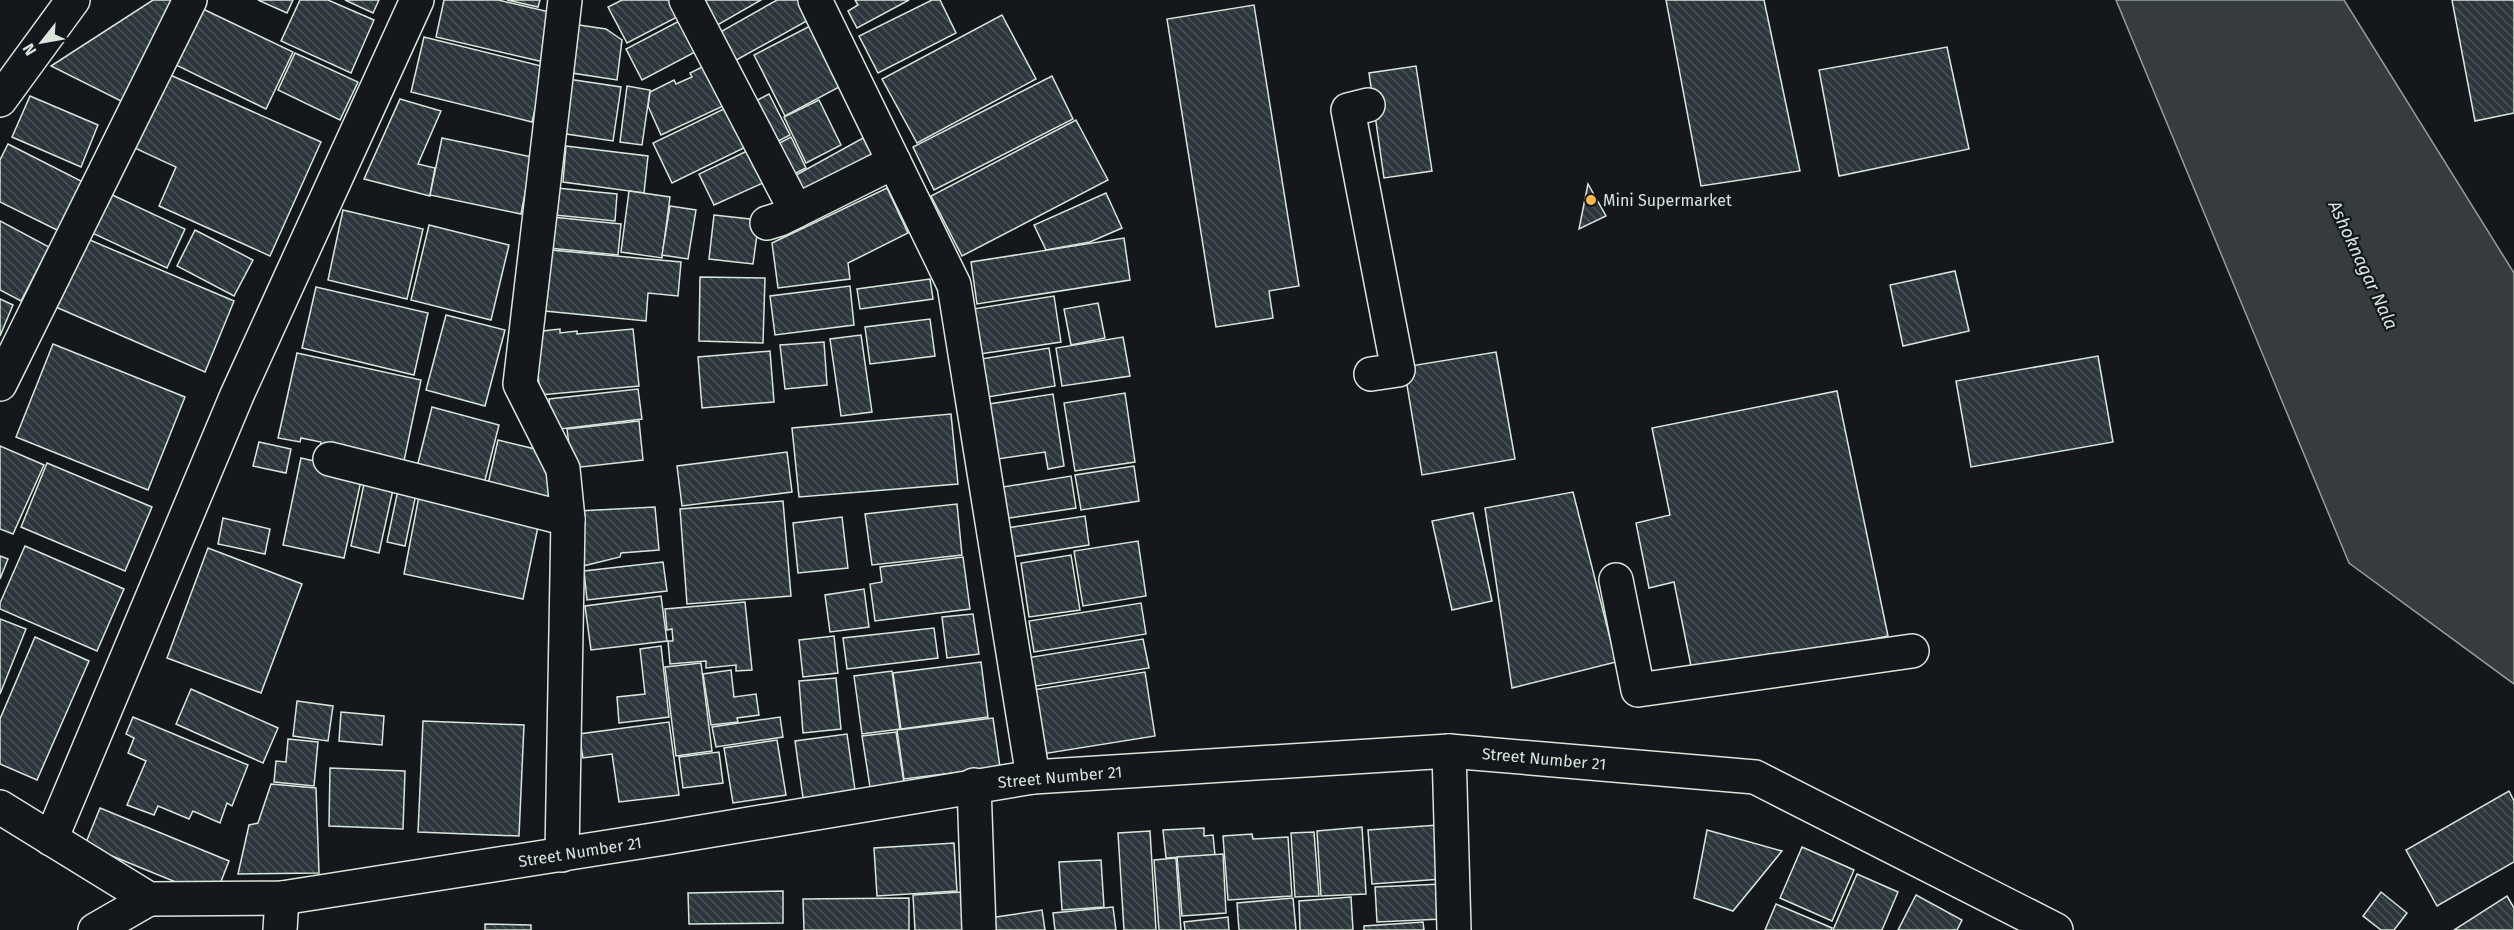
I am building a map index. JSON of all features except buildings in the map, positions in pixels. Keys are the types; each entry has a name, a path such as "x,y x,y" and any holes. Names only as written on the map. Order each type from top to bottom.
{"street":[{"path":"0,100 73,0"},
{"path":"0,384 190,0"},
{"path":"51,839 237,395 417,0"},
{"path":"562,855 568,519 563,469 520,384 565,0"},
{"path":"686,0 781,217 894,162"},
{"path":"815,0 954,285 1032,777"},
{"path":"1368,105 1348,110 1384,372"},
{"path":"330,459 568,519"},
{"path":"1616,580 1638,690 1912,651"},
{"path":"1449,751 1454,930"},
{"name":"Street Number 21","path":"149,899 281,914 562,855 974,785 1032,777 1449,751 1755,777 2056,930"},
{"path":"974,785 979,930"},
{"path":"0,807 149,899 95,930"}],"water":[{"name":"Ashoknagar Nala","path":"2116,0 2344,0 2514,273 2514,684 2349,563"}],"place":[{"name":"Mini Supermarket","path":"1591,200"}]}
